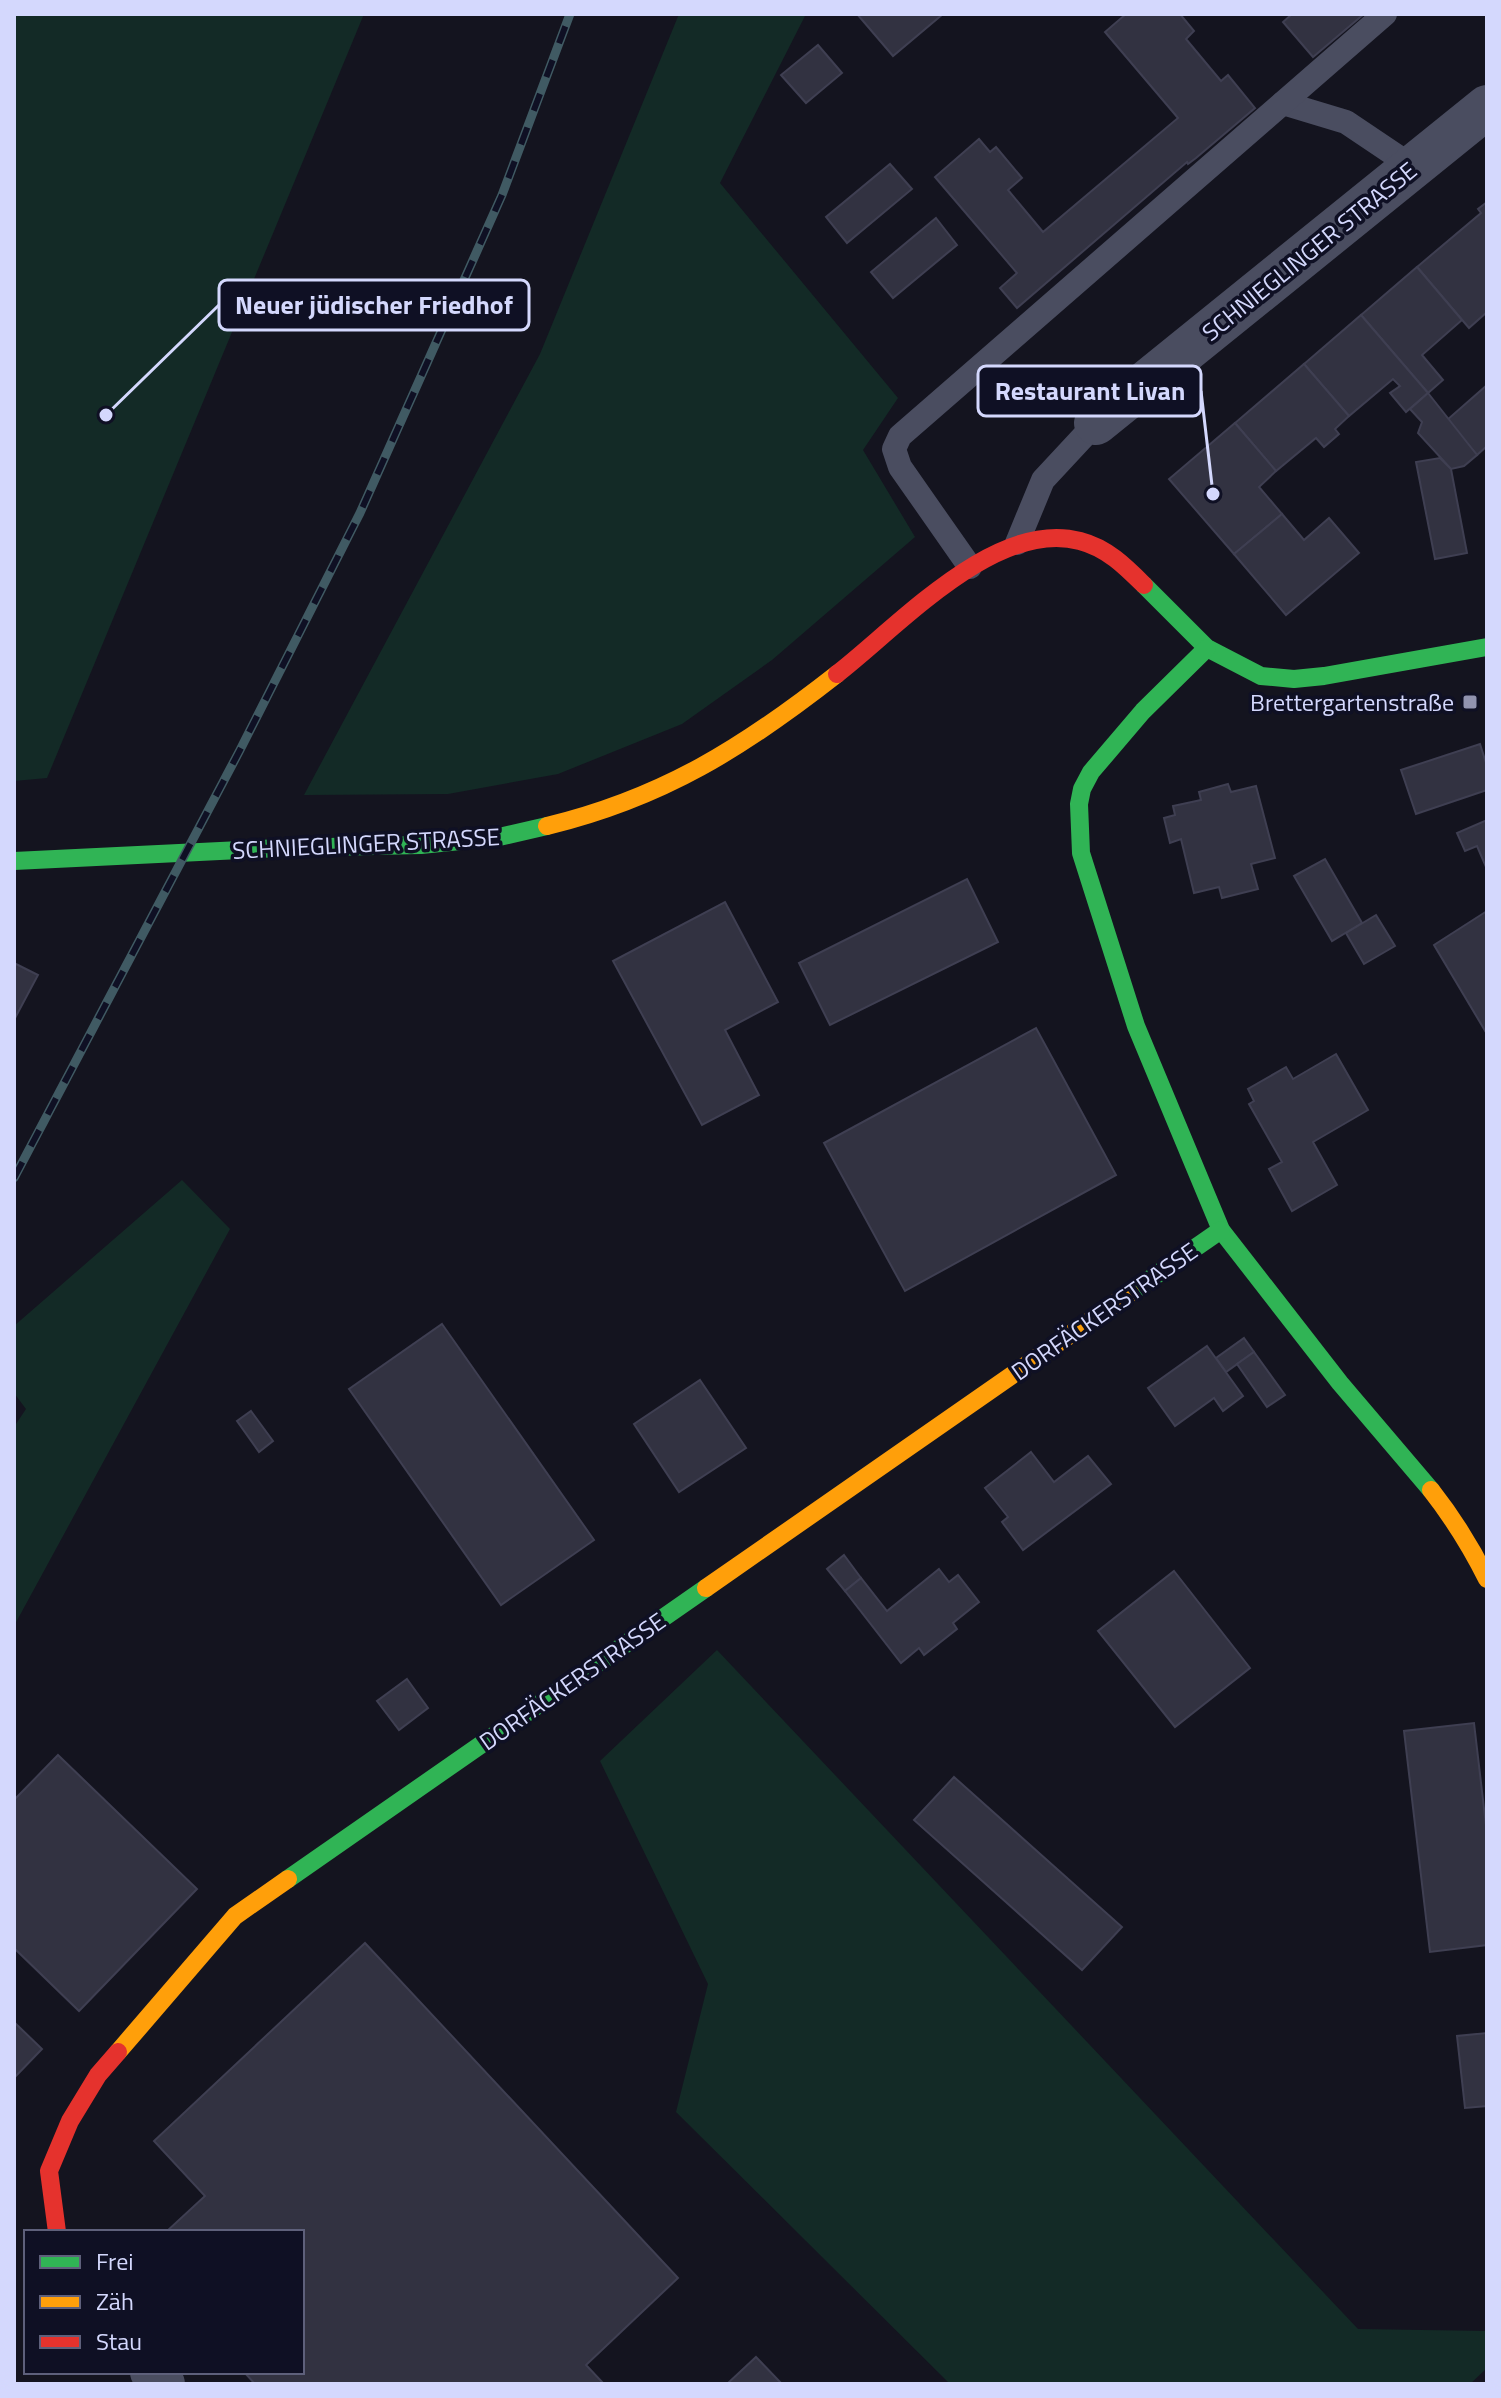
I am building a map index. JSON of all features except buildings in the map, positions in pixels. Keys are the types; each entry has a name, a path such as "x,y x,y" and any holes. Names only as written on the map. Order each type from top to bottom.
{"street":[{"name":"SCHNIEGLINGER STRASSE","path":"1096,423 1487,107"},
{"name":"SCHNIEGLINGER STRASSE","path":"14,861 466,842 598,813 656,791 707,765 769,725 858,658 970,567 994,552 1045,536 1068,537 1100,546 1116,557 1207,648"},
{"path":"1207,648 1261,676 1294,679 1487,647"},
{"name":"DORFÄCKERSTRASSE","path":"1207,648 1143,711 1091,772 1082,789 1079,804 1081,853 1132,1013 1221,1230 1340,1383 1448,1511 1487,1579"},
{"name":"DORFÄCKERSTRASSE","path":"57,2230 49,2171 70,2121 98,2075 235,1916 1221,1230"}],"lane":[{"path":"970,567 900,467 894,449 900,436 1385,14"},
{"path":"1283,103 1346,122 1413,167"},
{"name":"SCHNIEGLINGER STRASSE","path":"1017,543 1043,480 1096,423"}],"green space":[{"path":"14,14 364,14 47,778 14,781"},
{"path":"679,14 806,14 720,183 898,398 863,450 915,537 772,660 682,724 558,774 448,794 304,795 540,354"},
{"path":"182,1180 230,1229 14,1626 14,1427 26,1409 14,1393 14,1326"},
{"path":"717,1650 1358,2329 1487,2331 1487,2368 1470,2384 950,2384 676,2112 708,1984 600,1761"}],"railway":[{"path":"14,1178 240,750 360,513 502,195 570,14"}],"traffic: fast":[{"path":"1144,585 1207,648 1261,676 1294,679 1324,676 1487,647"},
{"path":"1207,648 1143,711 1091,772 1082,789 1079,804 1081,853 1136,1026 1221,1230 1340,1383 1431,1490"},
{"path":"14,861 280,848 421,845 499,837 547,826"},
{"path":"1130,1293 1221,1230"},
{"path":"288,1879 706,1588"}],"traffic: slow":[{"path":"547,826 628,801 701,767 769,725 837,674"},
{"path":"706,1588 1130,1293"},
{"path":"1431,1490 1461,1533 1487,1579"},
{"path":"118,2052 235,1916 288,1879"}],"traffic: jam":[{"path":"837,674 950,581 1015,545 1048,538 1090,544 1123,565 1144,585"},
{"path":"57,2230 49,2171 70,2121 98,2075 118,2052"}],"place":[{"name":"Neuer jüdischer Friedhof","path":"106,415"},
{"name":"Restaurant Livan","path":"1213,494"},
{"name":"Brettergartenstraße","path":"1470,702"}]}
